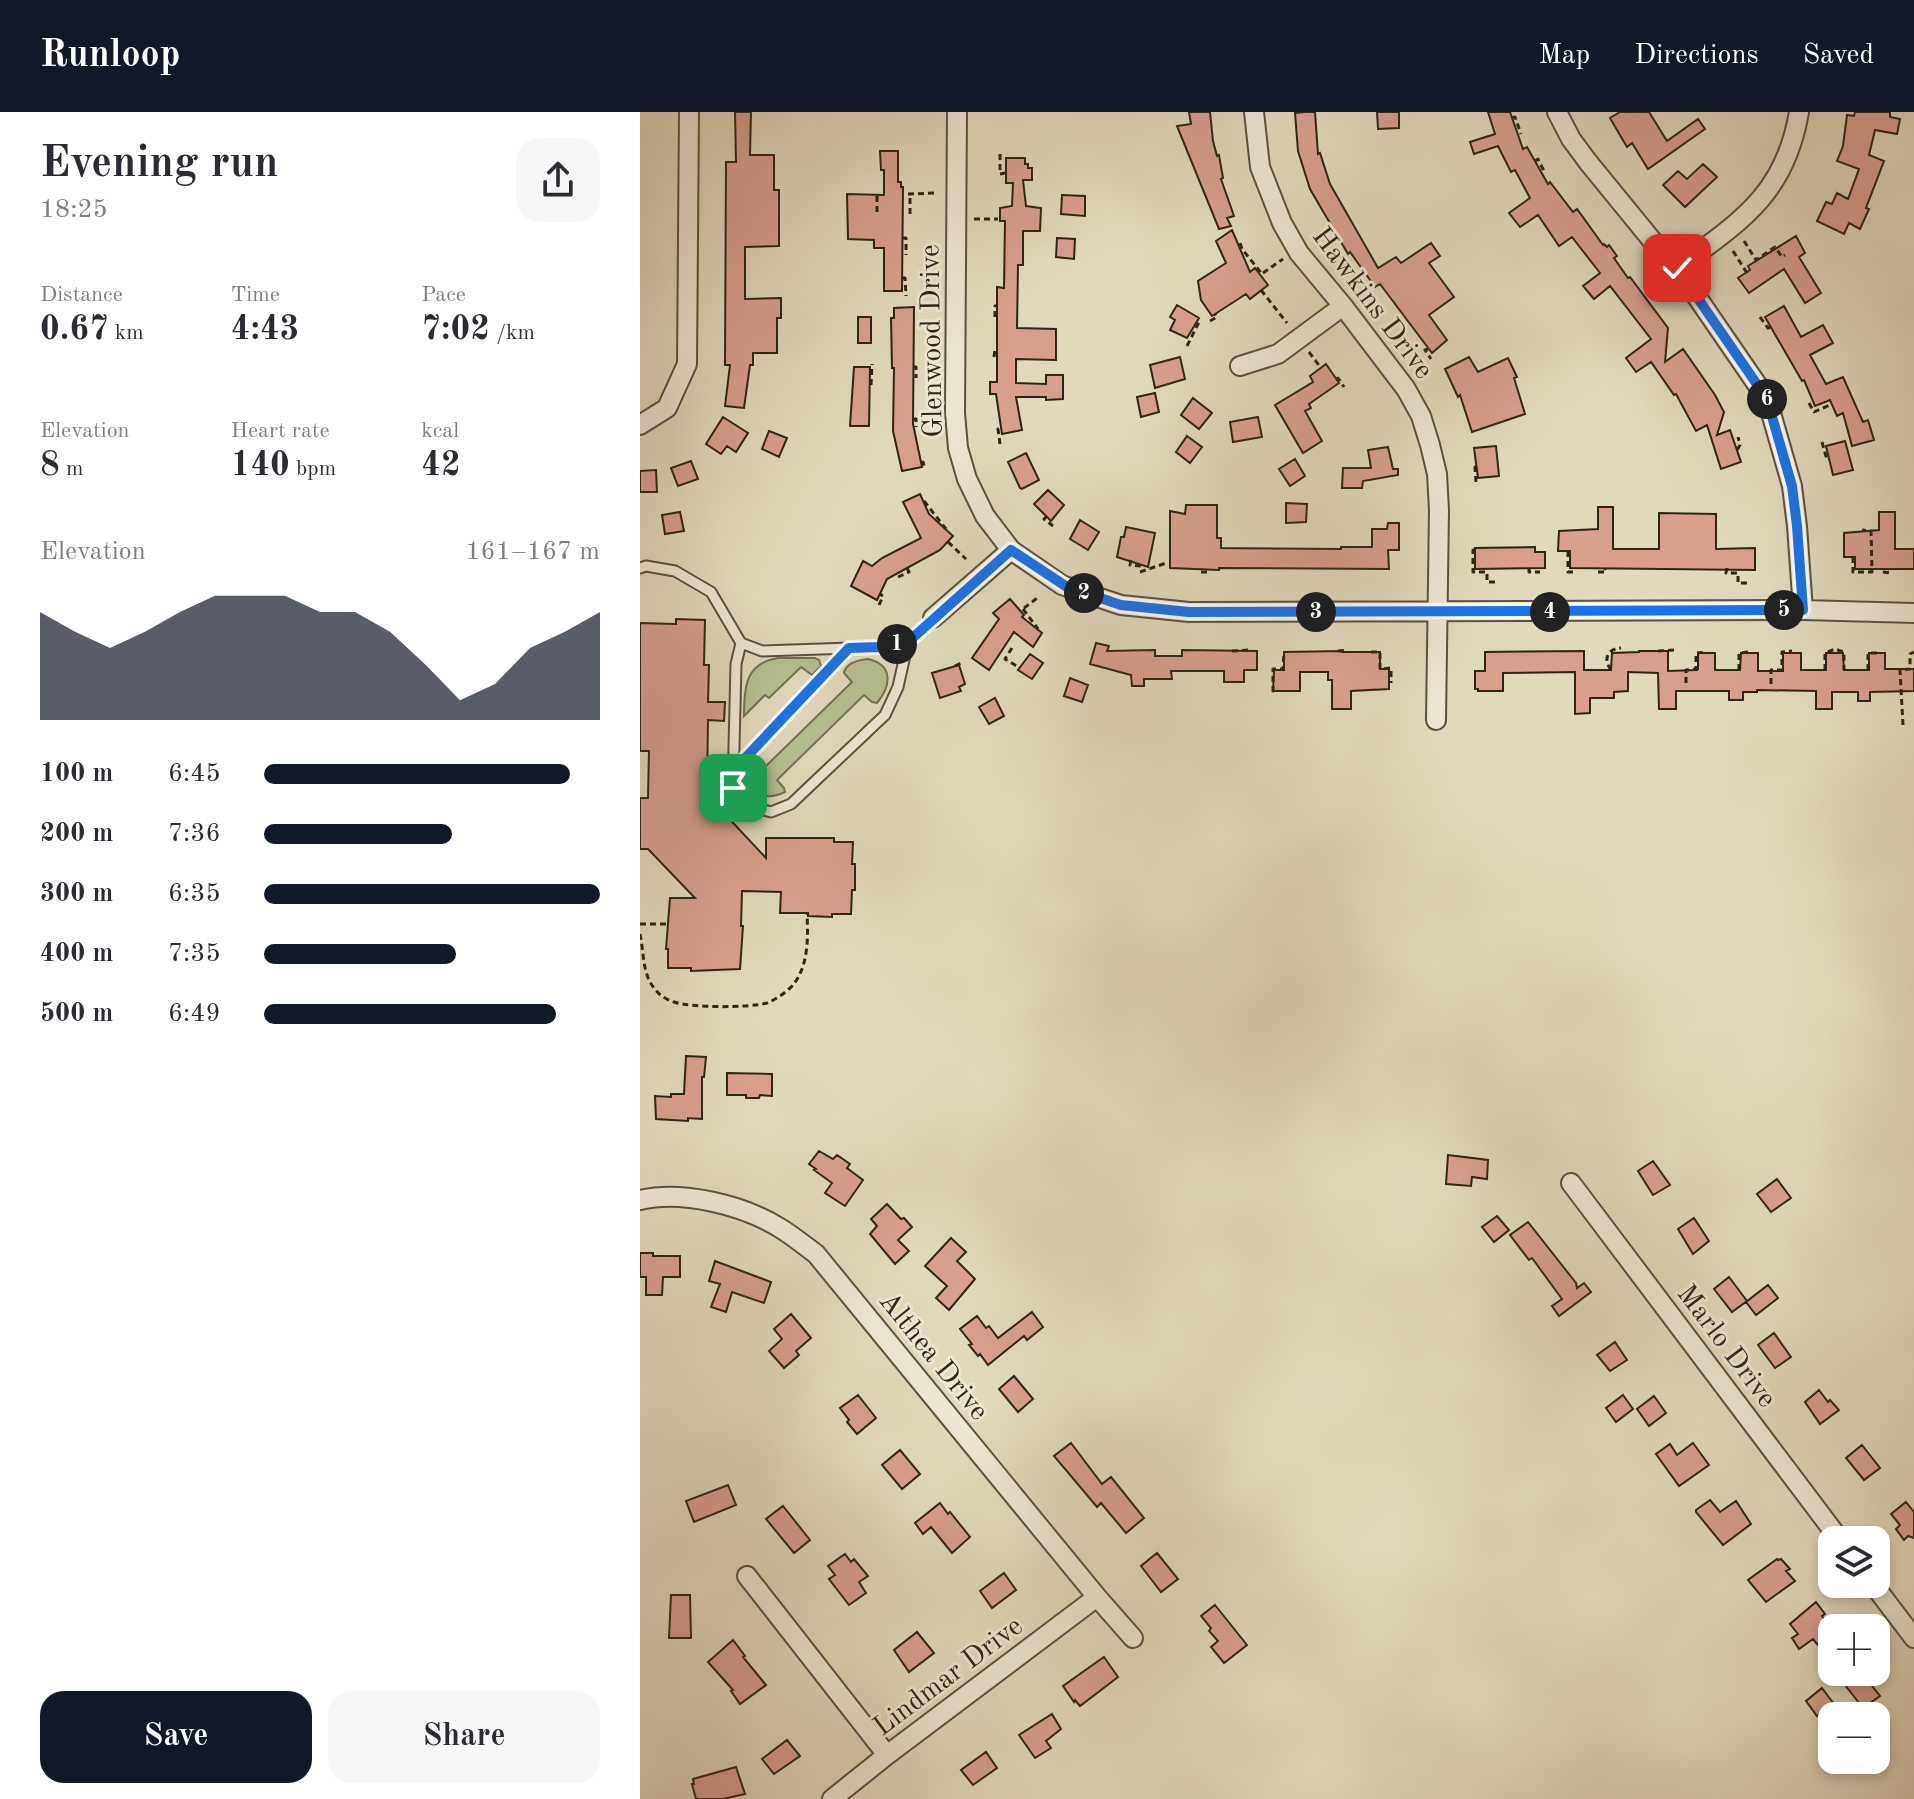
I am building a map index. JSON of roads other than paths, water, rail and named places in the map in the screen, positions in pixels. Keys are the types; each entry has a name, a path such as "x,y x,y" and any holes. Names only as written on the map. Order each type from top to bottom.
{"street":[{"path":"640,425 667,408 687,364 689,112"},
{"name":"Glenwood Drive","path":"957,112 955,413 958,448 967,479 985,516 1011,550 1062,585 1121,605 1189,612 1803,610 1914,613"},
{"name":"Hawkins Drive","path":"1254,112 1260,167 1281,221 1299,253 1406,389 1421,416 1430,445 1437,474 1439,510 1436,720"},
{"path":"1557,112 1588,162 1677,268 1767,399 1792,486 1803,610"},
{"path":"1677,268 1735,226 1759,203 1776,179 1791,148 1799,112"},
{"path":"1240,366 1278,354 1343,306"},
{"path":"933,618 1011,550"},
{"name":"Marlo Drive","path":"1571,1183 1829,1526"},
{"name":"Althea Drive","path":"640,1200 690,1197 732,1207 778,1227 816,1254 1133,1638"},
{"path":"747,1576 887,1755"},
{"name":"Lindmar Drive","path":"832,1799 1097,1597"},
{"path":"1884,1598 1914,1638"}],"lane":[{"path":"640,568 646,566 675,571 711,592 741,643 762,651 880,647 908,642"},
{"path":"741,643 736,664 733,788 753,807 771,812 791,804 885,715 898,687 908,642 933,618"},
{"path":"734,770 849,648"}]}
